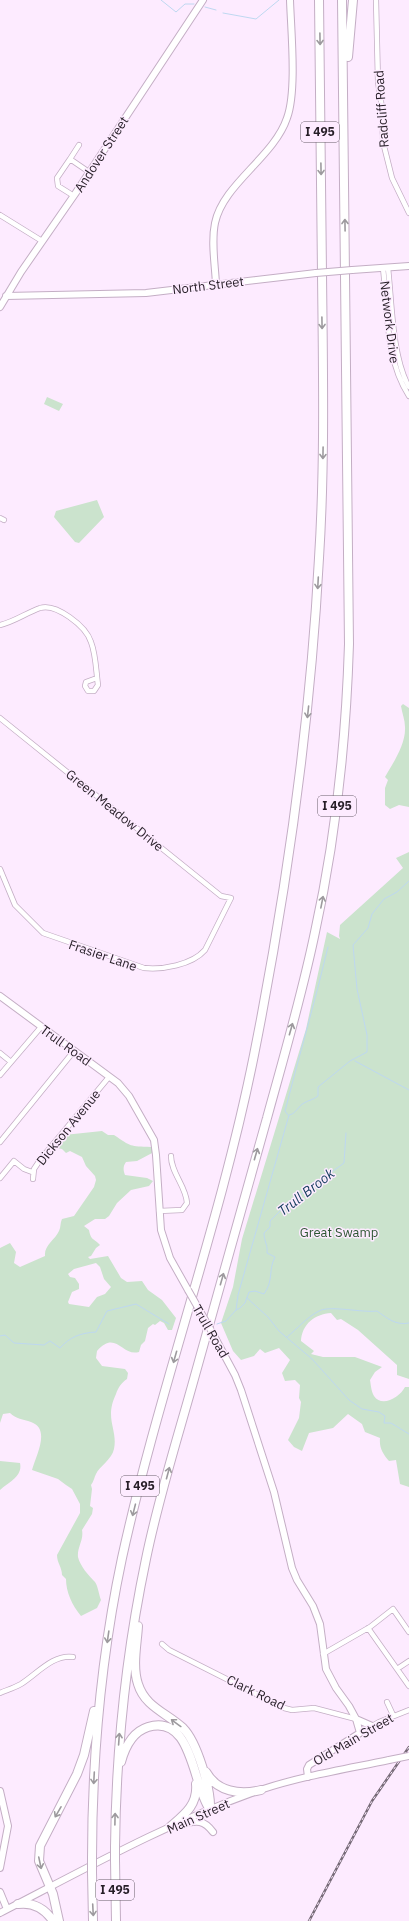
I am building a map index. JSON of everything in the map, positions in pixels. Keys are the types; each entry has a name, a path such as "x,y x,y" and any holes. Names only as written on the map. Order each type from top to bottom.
{"highway":[{"name":"I 495","path":"93,1921 92,1859 95,1757 105,1655 116,1588 133,1514 226,1172 254,1058 287,878 299,795 315,630 323,469 319,0"},
{"name":"I 495","path":"116,1921 116,1792 126,1678 135,1618 151,1538 297,1010 315,934 335,826 344,744 349,644 342,0"},
{"path":"344,124 353,0"},
{"path":"151,1538 138,1626 136,1679 141,1691 151,1704 186,1732 210,1779 222,1788 240,1792 261,1790"},
{"path":"59,1921 50,1886 39,1861 40,1846 69,1791 84,1755 105,1655"},
{"path":"116,1792 122,1757 127,1745 136,1733 149,1727 166,1727 179,1734 186,1745 203,1797 210,1809"},
{"path":"200,1761 209,1794 210,1809"},
{"path":"170,1827 189,1810 196,1799 194,1772"},
{"path":"18,1904 29,1904 38,1907 46,1913 52,1921"}],"main road":[{"name":"Andover Street","path":"0,307 42,241 74,196 203,0"},
{"path":"216,284 214,238 216,218 230,194 277,138 283,128 290,109 292,77 290,0"},
{"name":"North Street","path":"6,296 146,293 316,273 409,266"},
{"name":"Trull Road","path":"0,996 125,1090 154,1140 161,1230 168,1254 235,1375 274,1492 292,1568 297,1580 313,1606 320,1624 323,1654 328,1675 356,1719 360,1733"},
{"path":"356,1719 372,1726"},
{"name":"Old Main Street","path":"308,1777 307,1769 309,1765 360,1733"},
{"name":"Main Street","path":"0,1913 50,1886 210,1809 261,1790 308,1777 409,1756"},
{"path":"0,1791 8,1826 0,1868"},
{"path":"170,1827 200,1821 214,1832"},
{"path":"0,1892 7,1909"}],"street":[{"name":"Radcliff Road","path":"376,0 378,82 382,108 383,142 392,178 409,213"},
{"path":"74,196 58,186 57,178 79,145"},
{"path":"70,159 89,172"},
{"path":"0,215 42,241"},
{"name":"Network Drive","path":"386,268 396,347 401,369 409,387"},
{"name":"Network Drive","path":"386,268 395,365 401,382 409,396"},
{"path":"0,625 13,621 41,608 51,608 62,612 80,627 91,640 97,678"},
{"name":"Green Meadow Drive","path":"0,718 221,896 231,898"},
{"name":"Frasier Lane","path":"0,869 15,905 43,933 144,968 157,968 188,961 198,957 205,950 231,898"},
{"path":"0,1075 41,1027"},
{"path":"0,1142 74,1051"},
{"path":"0,1053 11,1062"},
{"name":"Dickson Avenue","path":"33,1179 32,1172 40,1160 109,1077"},
{"path":"159,1211 182,1210 187,1203 182,1188 171,1166 171,1156"},
{"path":"0,1178 14,1161 24,1169 32,1172"},
{"path":"323,1654 368,1628 393,1609 409,1632"},
{"path":"368,1628 409,1686"},
{"name":"Clark Road","path":"162,1644 169,1650 284,1708 292,1710 314,1708 356,1719"},
{"path":"0,1686 1,1692 21,1684 57,1659 65,1656 73,1657"},
{"path":"397,1669 409,1661"},
{"path":"387,1702 394,1715"},
{"name":"Old Main Street","path":"360,1733 394,1715 409,1710"}],"green space":[{"path":"47,397 63,404 59,411 44,404"},
{"path":"97,500 104,517 79,543 75,542 54,517 56,511"},
{"path":"403,704 409,708 409,807 399,805 390,809 385,805 385,788 388,780 385,777 401,747 405,733 405,724 401,706"},
{"name":"Great Swamp","path":"409,852 409,1379 397,1375 397,1365 358,1330 341,1319 337,1320 331,1313 320,1315 310,1321 304,1330 301,1341 314,1351 311,1354 323,1357 355,1357 382,1367 375,1372 370,1380 373,1394 377,1399 382,1401 391,1400 403,1391 405,1387 409,1387 409,1487 400,1484 396,1460 389,1461 385,1456 381,1448 380,1438 365,1432 362,1424 348,1414 333,1428 309,1433 302,1451 294,1447 288,1440 299,1418 301,1402 299,1398 300,1385 295,1380 285,1381 282,1373 290,1360 279,1348 265,1353 260,1349 254,1356 241,1360 233,1351 221,1323 233,1287 242,1239 306,1029 327,932 340,939 340,925 403,868 396,858"},
{"path":"102,1131 108,1135 114,1135 131,1145 151,1147 154,1152 137,1161 126,1162 124,1165 125,1175 147,1178 153,1181 149,1186 131,1190 117,1203 109,1216 105,1219 95,1219 84,1226 89,1230 92,1238 100,1245 91,1256 88,1257 90,1259 108,1256 121,1278 127,1282 142,1281 148,1290 162,1300 176,1318 172,1330 168,1330 164,1323 160,1321 148,1328 145,1341 141,1345 139,1352 128,1351 114,1343 104,1345 97,1351 96,1358 102,1366 125,1369 128,1373 127,1379 119,1388 111,1410 115,1442 113,1453 95,1475 91,1485 90,1506 93,1508 92,1514 82,1530 82,1537 78,1550 79,1560 95,1582 101,1600 97,1608 81,1616 70,1598 66,1579 62,1575 57,1555 80,1513 80,1504 72,1489 58,1479 32,1470 39,1450 41,1436 37,1425 17,1418 10,1413 3,1414 0,1423 0,1248 10,1243 16,1252 14,1263 20,1267 45,1256 46,1249 59,1231 62,1219 74,1216 94,1187 96,1180 95,1176 86,1166 82,1157 70,1151 66,1153 62,1149 57,1148 60,1139 64,1135","holes":["96,1263 100,1267 104,1279 111,1287 105,1294 97,1297 89,1307 69,1304 68,1302 72,1292 79,1289 79,1284 75,1278 70,1277 68,1274 74,1269"]},
{"path":"0,1461 20,1463 20,1468 17,1475 0,1490"}],"waterway":[{"path":"161,0 176,12 185,4 194,4"},
{"path":"223,13 256,19 279,0"},
{"path":"205,7 216,10"},
{"path":"236,1310 238,1295 289,1115 302,1104 318,1096 318,1087 350,1061 367,1052 367,1035 357,989 353,945 368,928 372,914 384,899 397,892 409,881"},
{"path":"288,1115 285,1111 328,947"},
{"path":"355,1061 409,1090"},
{"name":"Trull Brook","path":"217,1324 226,1321 236,1310 240,1308 245,1303 249,1292 255,1291 264,1294 269,1284 275,1257 267,1253 264,1236 264,1233 270,1227 270,1221 285,1206 344,1163 346,1133"},
{"path":"247,1298 268,1317 279,1331 312,1359 349,1400 362,1409 379,1412 385,1416 384,1423 391,1423 409,1434"},
{"path":"0,1336 5,1335 14,1343 44,1345 50,1341 60,1348 76,1336 96,1332 107,1311 136,1304 169,1324"},
{"path":"287,1337 310,1316 324,1309 377,1311 388,1319 404,1324 409,1323"}],"railway":[{"path":"309,1921 372,1801 409,1747"}]}
